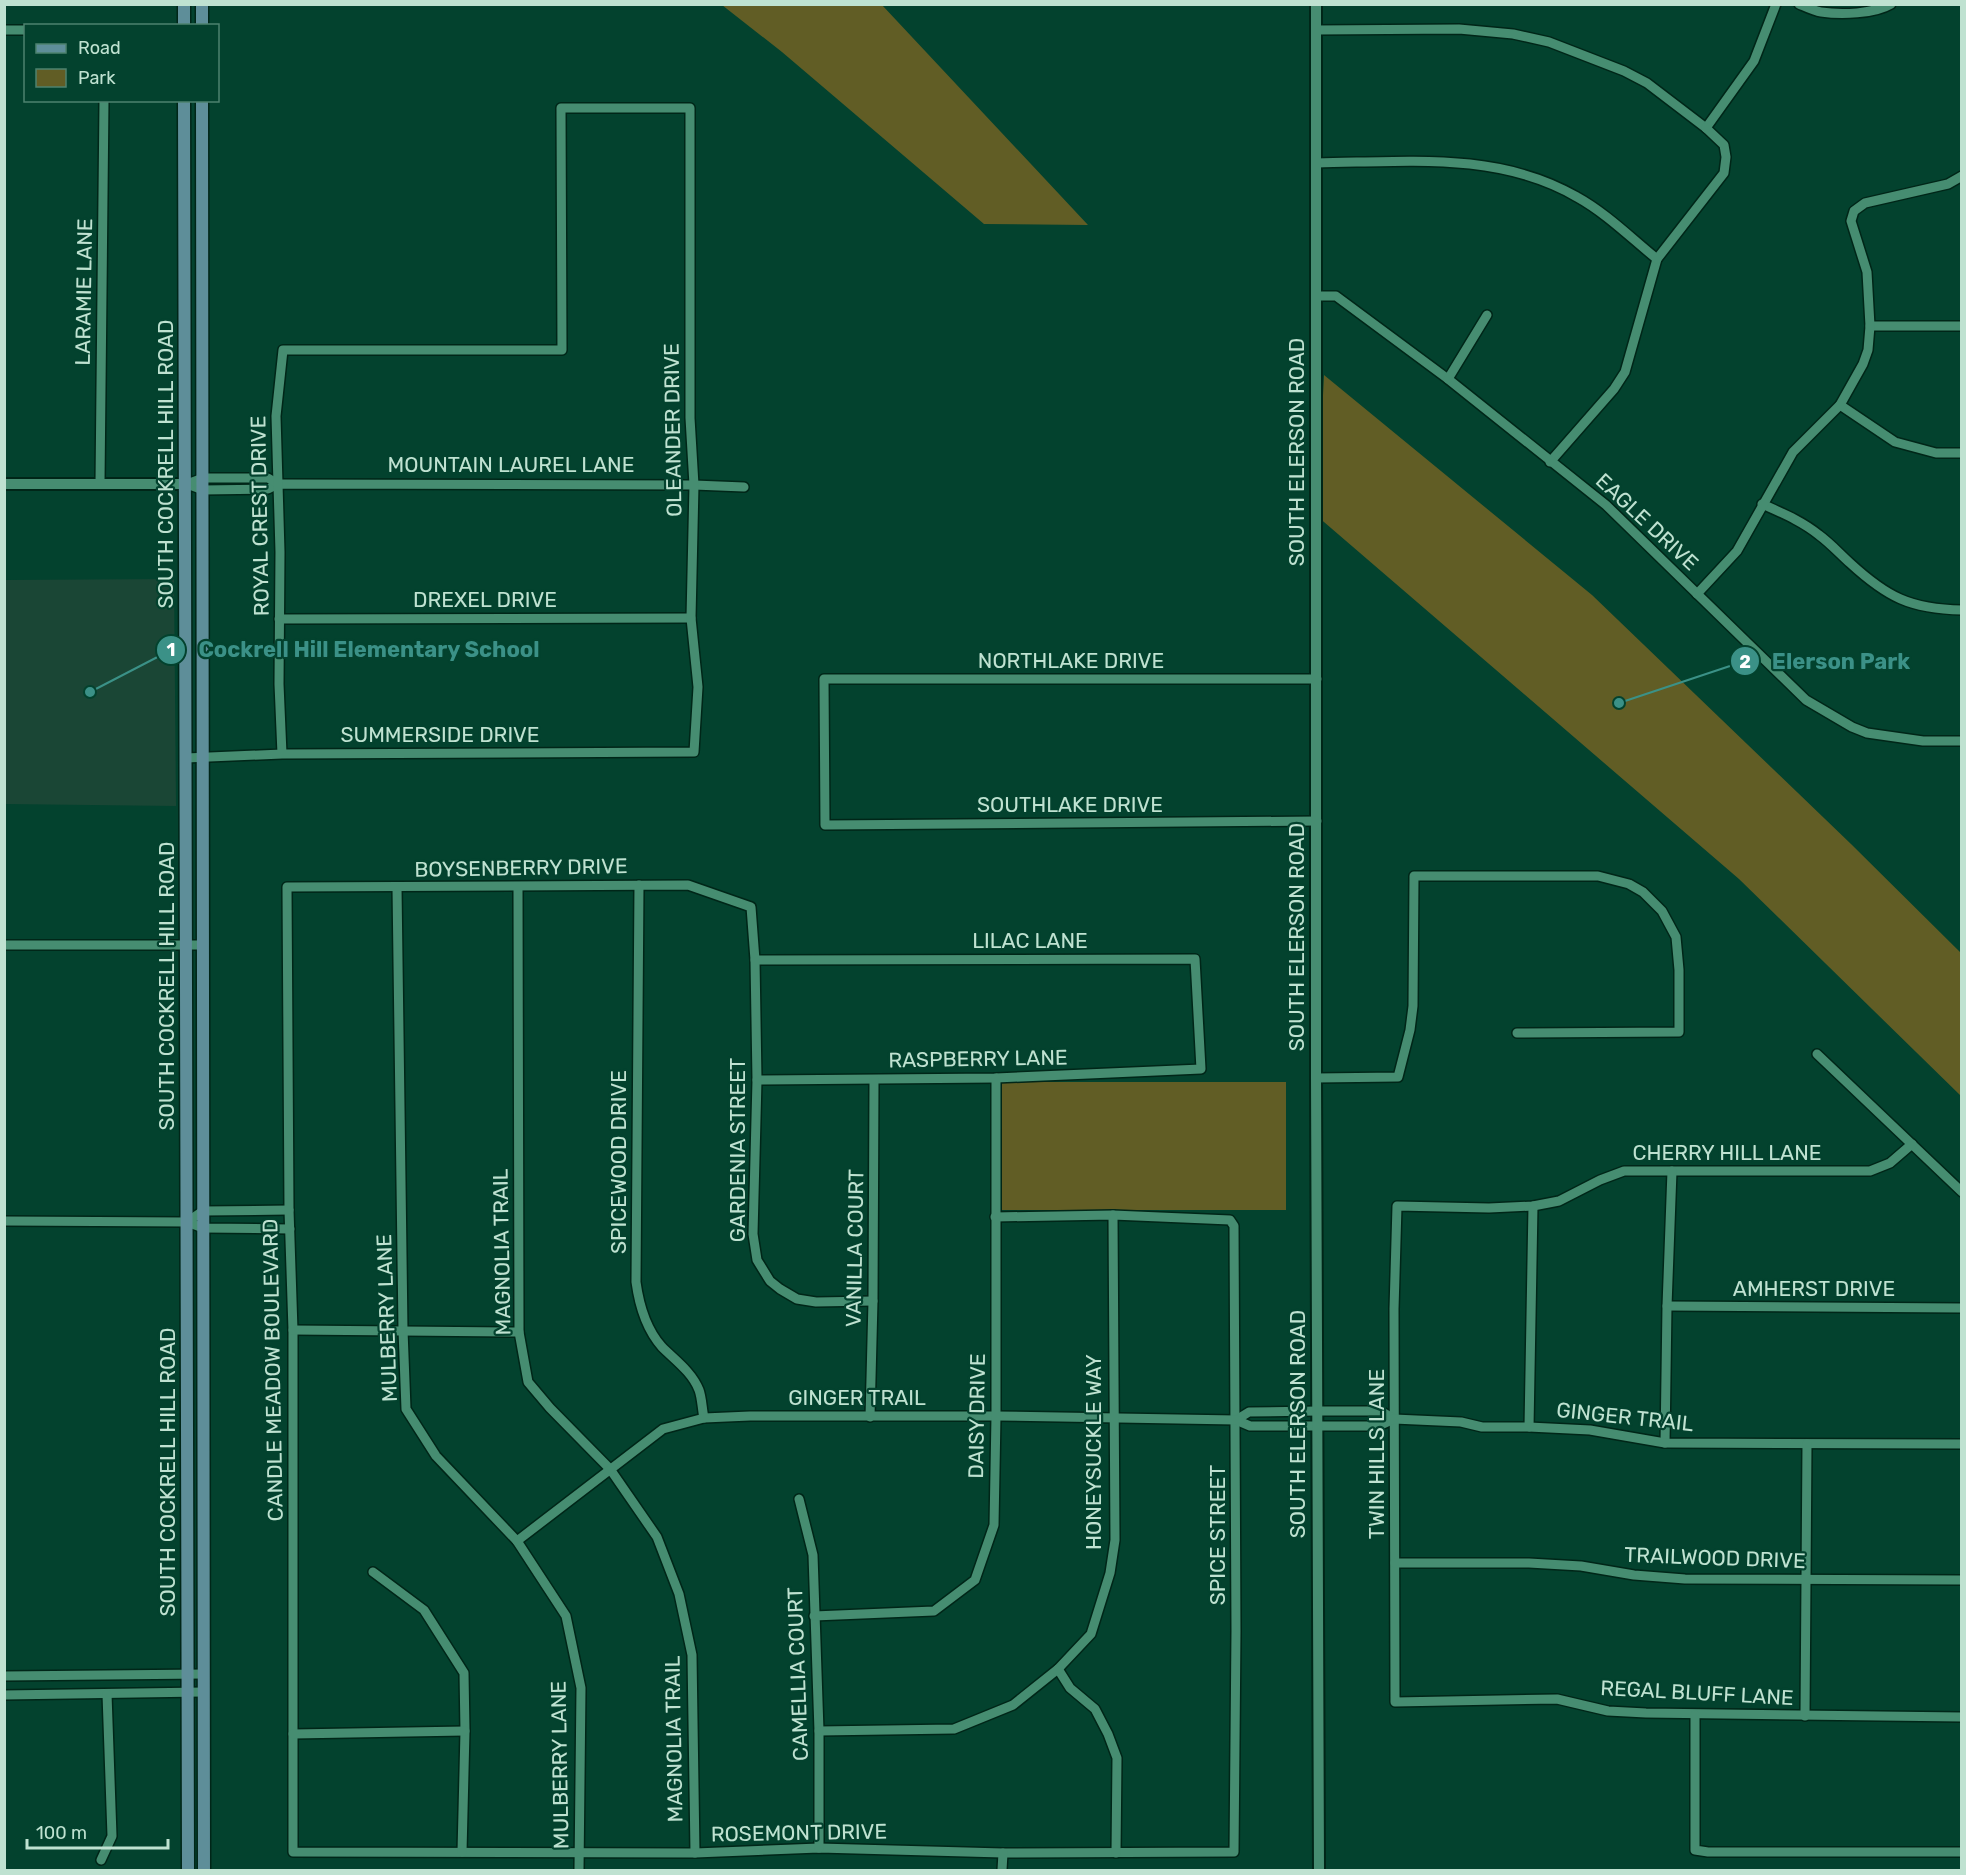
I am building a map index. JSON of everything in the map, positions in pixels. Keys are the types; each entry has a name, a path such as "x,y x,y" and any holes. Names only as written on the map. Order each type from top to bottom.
{"main road":[{"path":"184,4 184,24"},
{"path":"202,4 202,24"},
{"name":"SOUTH COCKRELL HILL ROAD","path":"184,102 187,484 188,1870"},
{"name":"SOUTH COCKRELL HILL ROAD","path":"202,102 204,1870"},
{"path":"188,1467 204,1467"}],"street":[{"name":"SOUTH ELERSON ROAD","path":"1316,4 1319,1870"},
{"path":"1706,128 1754,61 1776,4"},
{"path":"1799,4 1821,12 1883,9 1891,4"},
{"path":"1316,30 1459,29 1513,34 1549,42 1624,71 1647,83 1706,128 1724,145 1726,157 1724,173 1657,259 1624,372 1614,389 1550,462"},
{"path":"4,30 24,30"},
{"name":"LARAMIE LANE","path":"100,483 104,102"},
{"name":"OLEANDER DRIVE","path":"283,350 562,350 561,108 690,108 690,418 694,485 691,618 698,687 694,752"},
{"path":"1317,163 1454,162 1489,165 1531,175 1585,202 1657,259"},
{"path":"1697,594 1737,551 1793,452 1840,405 1863,364 1868,350 1870,326 1867,272 1851,221 1854,211 1865,203 1948,184 1962,176"},
{"name":"EAGLE DRIVE","path":"1316,296 1336,296 1448,379 1606,505 1806,700 1852,727 1884,736 1923,741 1962,741"},
{"path":"1448,379 1487,315"},
{"path":"1870,326 1962,326"},
{"name":"ROYAL CREST DRIVE","path":"282,754 276,416 283,350"},
{"path":"1840,405 1895,442 1936,453 1962,453"},
{"name":"MOUNTAIN LAUREL LANE","path":"4,484 203,484 268,478 278,484 744,487"},
{"path":"1762,504 1790,516 1820,535 1865,577 1892,597 1918,606 1962,610"},
{"name":"DREXEL DRIVE","path":"279,619 691,618"},
{"name":"NORTHLAKE DRIVE","path":"825,825 824,679 1317,679"},
{"name":"SUMMERSIDE DRIVE","path":"186,758 282,754 694,752"},
{"name":"SOUTHLAKE DRIVE","path":"825,825 1317,821"},
{"path":"1316,1078 1398,1077 1410,1030 1413,1006 1414,876 1598,876 1629,884 1653,901 1662,911 1676,938 1679,970 1679,1032 1517,1033"},
{"name":"SPICEWOOD DRIVE","path":"639,885 636,1282 639,1299 649,1327 660,1345 688,1371 699,1390 704,1418"},
{"name":"BOYSENBERRY DRIVE","path":"287,887 688,885 751,907"},
{"name":"MAGNOLIA TRAIL","path":"518,886 519,1332 528,1382 550,1408 610,1469 657,1537 679,1594 692,1655 695,1852"},
{"name":"CANDLE MEADOW BOULEVARD","path":"287,887 289,1210 293,1330 293,1852"},
{"name":"MULBERRY LANE","path":"397,887 406,1409 436,1456 518,1541 566,1616 581,1688 579,1870"},
{"name":"GARDENIA STREET","path":"751,907 755,960 757,1080 753,1234 757,1260 770,1281 796,1299 816,1302 873,1301"},
{"path":"4,945 203,945"},
{"name":"LILAC LANE","path":"755,960 1195,959 1201,1069"},
{"path":"1817,1054 1962,1192"},
{"name":"RASPBERRY LANE","path":"757,1080 996,1078 1201,1069"},
{"name":"DAISY DRIVE","path":"814,1616 934,1611 975,1580 994,1525 996,1078"},
{"name":"VANILLA COURT","path":"870,1417 874,1080"},
{"name":"CHERRY HILL LANE","path":"1397,1206 1489,1208 1559,1202 1600,1180 1624,1171 1870,1170 1890,1163 1912,1144"},
{"path":"1665,1443 1672,1171"},
{"name":"TWIN HILLS LANE","path":"1395,1702 1394,1419 1397,1206"},
{"path":"1529,1426 1533,1206"},
{"path":"187,1222 203,1211 289,1210"},
{"path":"995,1217 1113,1215"},
{"name":"SPICE STREET","path":"1113,1215 1230,1220 1234,1226 1236,1420 1234,1852"},
{"name":"HONEYSUCKLE WAY","path":"819,1731 954,1729 1013,1705 1058,1670 1091,1634 1110,1573 1114,1540 1113,1215"},
{"path":"4,1221 187,1222 203,1228 290,1229"},
{"name":"AMHERST DRIVE","path":"1667,1306 1962,1308"},
{"path":"293,1330 519,1332"},
{"name":"GINGER TRAIL","path":"1236,1420 1249,1412 1318,1411 1381,1411 1394,1419"},
{"name":"GINGER TRAIL","path":"518,1541 663,1429 704,1418 996,1416 1236,1420 1250,1426 1379,1426 1394,1419 1461,1422 1482,1427 1529,1426 1590,1430 1665,1443 1962,1444"},
{"path":"1805,1716 1807,1444"},
{"name":"CAMELLIA COURT","path":"799,1499 813,1555 819,1731 819,1848"},
{"name":"TRAILWOOD DRIVE","path":"1395,1563 1529,1563 1581,1566 1634,1575 1675,1578 1962,1580"},
{"path":"373,1572 424,1610 464,1673 462,1852"},
{"path":"1058,1670 1070,1688 1095,1709 1117,1758 1116,1853"},
{"path":"4,1676 204,1674"},
{"path":"4,1695 203,1692"},
{"path":"101,1860 112,1836 107,1694"},
{"name":"REGAL BLUFF LANE","path":"1395,1702 1557,1699 1608,1711 1695,1715 1962,1717"},
{"path":"1695,1715 1695,1850 1708,1852 1962,1852"},
{"path":"293,1734 465,1731"},
{"name":"ROSEMONT DRIVE","path":"293,1852 695,1852 819,1848 1003,1853 1234,1852"},
{"path":"1002,1870 1003,1853"}],"shaded area":[{"path":"174,579 176,806 5,804 5,580"}],"green space":[{"path":"722,5 882,5 1088,225 984,224 782,52"},
{"path":"1324,375 1592,595 1961,953 1961,1096 1739,879 1317,516"},
{"path":"1001,1082 1286,1082 1286,1210 1001,1210"}],"place":[{"name":"Cockrell Hill Elementary School","path":"90,692"},
{"name":"Elerson Park","path":"1619,703"}]}
